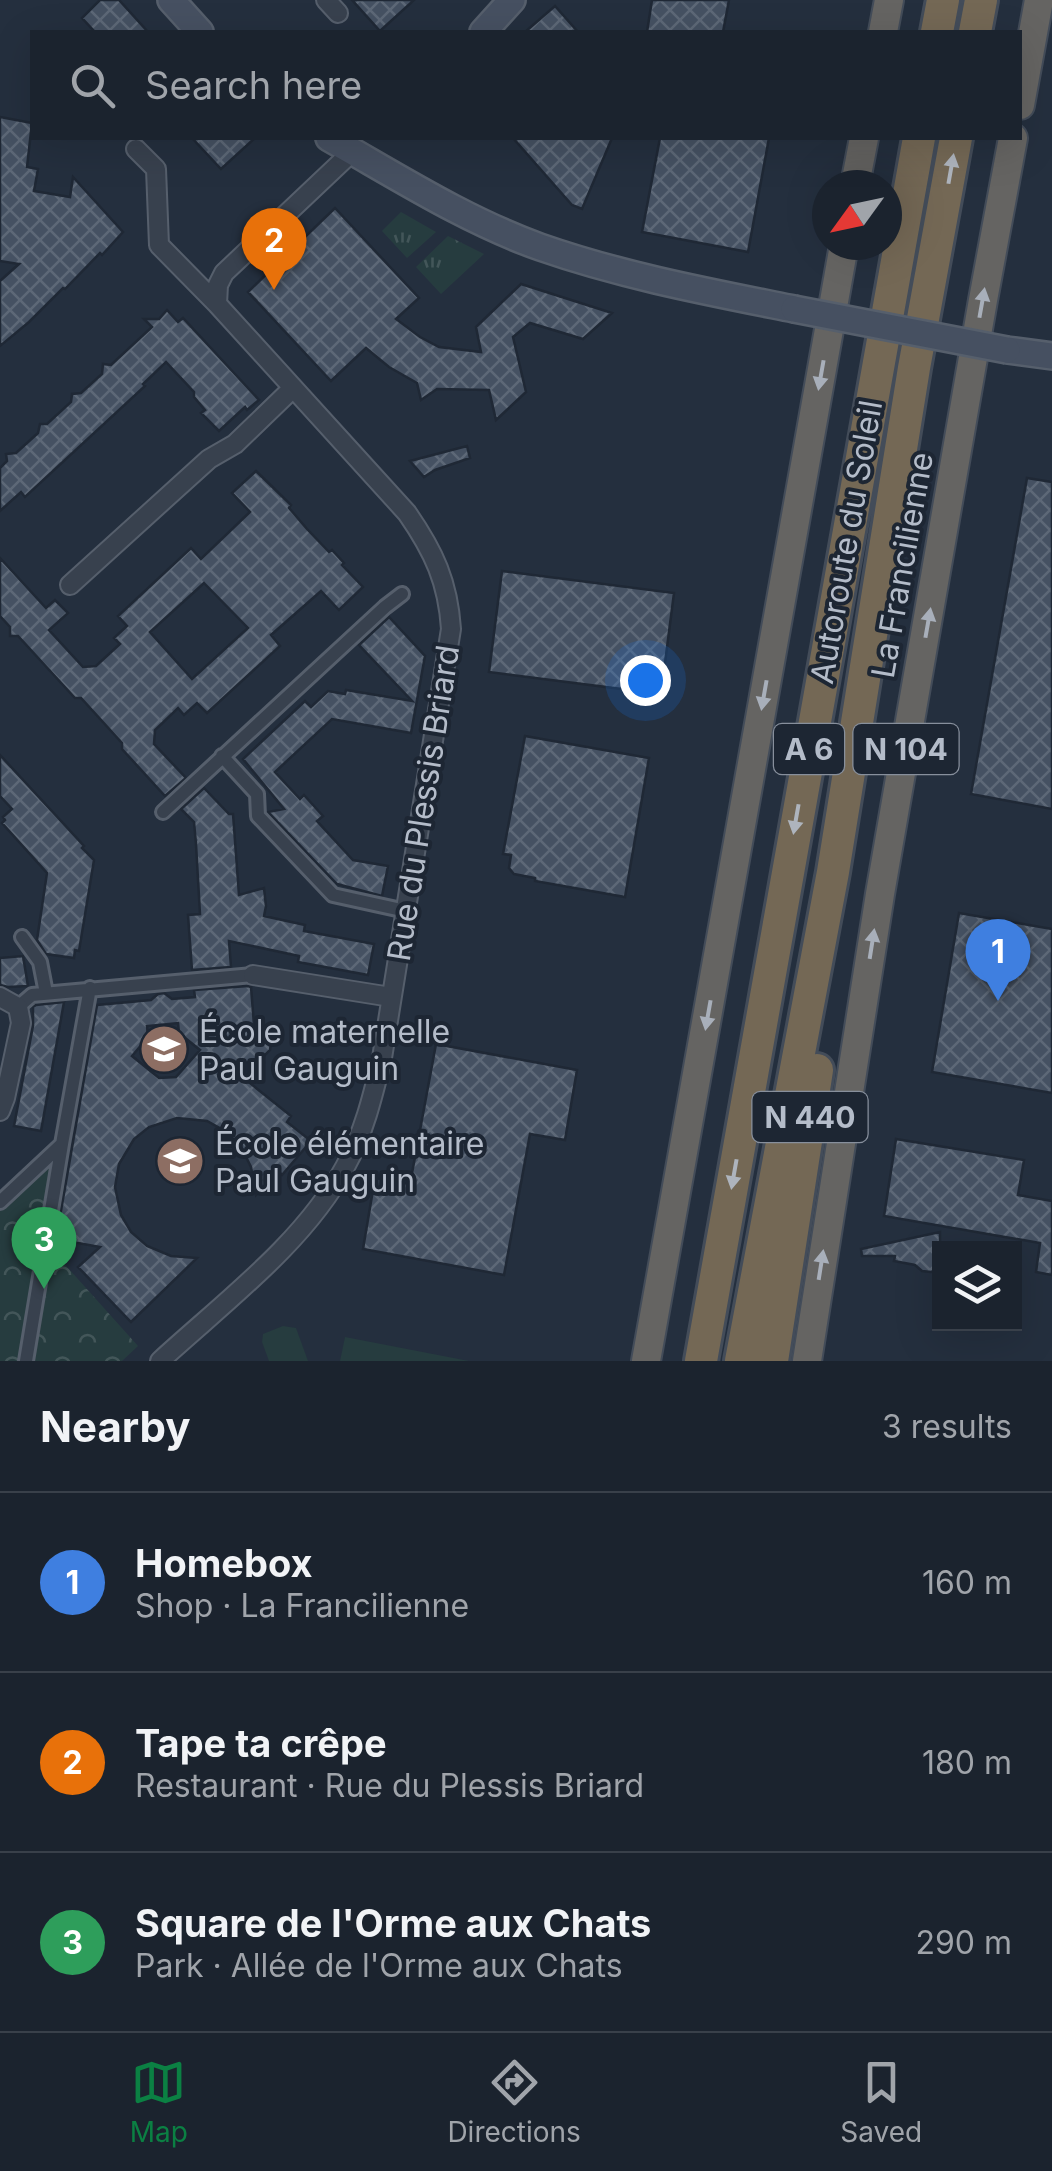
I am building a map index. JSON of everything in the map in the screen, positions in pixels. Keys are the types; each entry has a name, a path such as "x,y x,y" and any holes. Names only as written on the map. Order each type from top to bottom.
{"highway":[{"path":"883,30 889,0"},
{"path":"938,30 943,0"},
{"path":"975,30 981,0"},
{"path":"1022,94 1039,0"},
{"path":"858,170 864,140"},
{"name":"Autoroute du Soleil","path":"701,1361 919,140"},
{"name":"Autoroute du Soleil","path":"741,1361 832,872 911,386 956,140"},
{"name":"La Francilienne","path":"807,1361 880,894 1014,140"},
{"path":"646,1361 841,260"},
{"name":"N 440","path":"772,1361 836,948 832,872"}],"main road":[{"path":"171,0 198,30"},
{"path":"486,30 512,0"},
{"path":"360,144 457,210 540,247 649,280 1052,356"}],"street":[{"path":"217,304 218,285 224,273 360,144"},
{"name":"Rue du Plessis Briard","path":"136,149 156,169 159,245 407,514 433,553 449,599 452,629 382,1058 370,1107 346,1166 296,1236 160,1361"},
{"path":"70,584 294,388"},
{"path":"163,812 402,594"},
{"path":"222,756 257,794 258,816 332,896 406,911"},
{"path":"22,937 40,962 46,993"},
{"path":"18,1007 32,994 253,975 391,997"},
{"path":"26,1361 90,988"},
{"path":"0,998 18,1007"},
{"path":"0,1111 21,1023 18,1007"},
{"path":"0,1202 62,1144"}],"green space":[{"path":"401,212 436,232 407,258 382,231"},
{"path":"448,236 484,254 441,294 416,267"},
{"path":"69,1147 51,1249 138,1346 122,1361 0,1361 0,1211"},
{"path":"283,1326 296,1328 308,1361 269,1361 263,1334"},
{"path":"345,1337 469,1361 340,1361"}],"building":[{"path":"100,0 119,0 146,30 93,30 82,18"},
{"path":"352,0 414,0 381,30"},
{"path":"652,0 729,0 723,30 647,30"},
{"path":"555,6 576,30 527,30"},
{"path":"0,117 30,123 27,167 38,169 34,191 70,197 73,177 123,232 0,346 0,281 19,264 0,261"},
{"path":"194,140 253,140 221,169"},
{"path":"515,140 611,140 582,209 572,205"},
{"path":"660,140 769,140 748,252 642,232"},
{"path":"335,208 419,298 396,319 439,347 481,352 476,327 521,284 612,313 583,339 530,323 513,337 526,392 496,420 489,390 437,389 421,400 417,383 366,348 331,381 248,292"},
{"path":"167,310 178,322 183,318 259,400 247,410 245,407 219,431 201,413 205,410 194,392 166,362 25,497 21,492 0,511 0,468 7,461 6,454 16,453 38,433 40,424 47,424 71,402 72,394 81,393 102,374 103,364 111,365 152,327 144,319 159,319"},
{"path":"467,446 470,458 424,477 410,461"},
{"path":"256,471 363,587 339,610 321,591 271,635 280,646 207,713 197,703 184,715 178,708 155,730 154,744 186,778 165,796 81,698 75,698 18,636 10,636 10,627 0,616 0,558 46,608 55,600 68,613 49,630 83,667 96,666 120,644 114,638 127,626 118,616 191,548 201,559 250,512 232,493","holes":["204,583 248,628 192,679 150,632"]},
{"path":"1027,478 1052,482 1052,809 971,794"},
{"path":"502,571 674,593 661,694 489,672"},
{"path":"389,617 425,656 411,733 332,719 275,772 300,799 304,795 323,816 317,821 353,860 388,866 382,896 337,884 268,812 284,809 243,759 305,701 311,707 328,691 345,694 346,690 412,701 359,645"},
{"path":"525,736 649,758 625,897 535,881 514,874 509,868 511,855 503,854"},
{"path":"0,755 94,860 79,951 75,950 74,958 46,954 37,940 47,873 2,823 12,809 0,796"},
{"path":"204,788 233,814 239,895 264,888 264,916 305,925 304,931 374,944 368,975 298,962 299,956 229,941 231,967 192,970 188,915 200,914 196,844 194,822 181,809"},
{"path":"959,913 1052,929 1052,1093 932,1072"},
{"path":"23,956 28,986 0,985 0,958"},
{"name":"École élémentaire Paul Gauguin","path":"251,987 254,1025 260,1024 261,1036 271,1043 270,1050 263,1057 264,1062 225,1063 291,1116 287,1122 311,1141 282,1175 278,1171 256,1195 251,1167 241,1147 207,1121 177,1118 149,1127 134,1139 119,1164 115,1187 121,1215 131,1232 147,1246 171,1256 197,1258 131,1322 78,1267 100,1247 56,1239 97,1005 151,1000 164,993 172,999 195,997 194,990","holes":["178,1023 179,1033 200,1050 176,1077 159,1078 132,1056 148,1037 147,1026"]},
{"path":"64,1002 41,1131 14,1126 33,1007"},
{"path":"436,1044 577,1070 565,1140 530,1134 504,1275 363,1249 375,1178 410,1184"},
{"path":"896,1139 1024,1160 1018,1195 1052,1201 1052,1275 1036,1272 1040,1243 884,1216"},
{"path":"940,1232 940,1241 932,1241 931,1272 894,1261 895,1256 862,1256 861,1249"}],"place":[{"name":"Tape ta crêpe","path":"274,290"},
{"name":"Homebox","path":"998,1001"},
{"name":"École maternelle Paul Gauguin","path":"164,1049"},
{"name":"École élémentaire Paul Gauguin","path":"180,1161"},
{"name":"Square de l'Orme aux Chats","path":"44,1289"}]}
